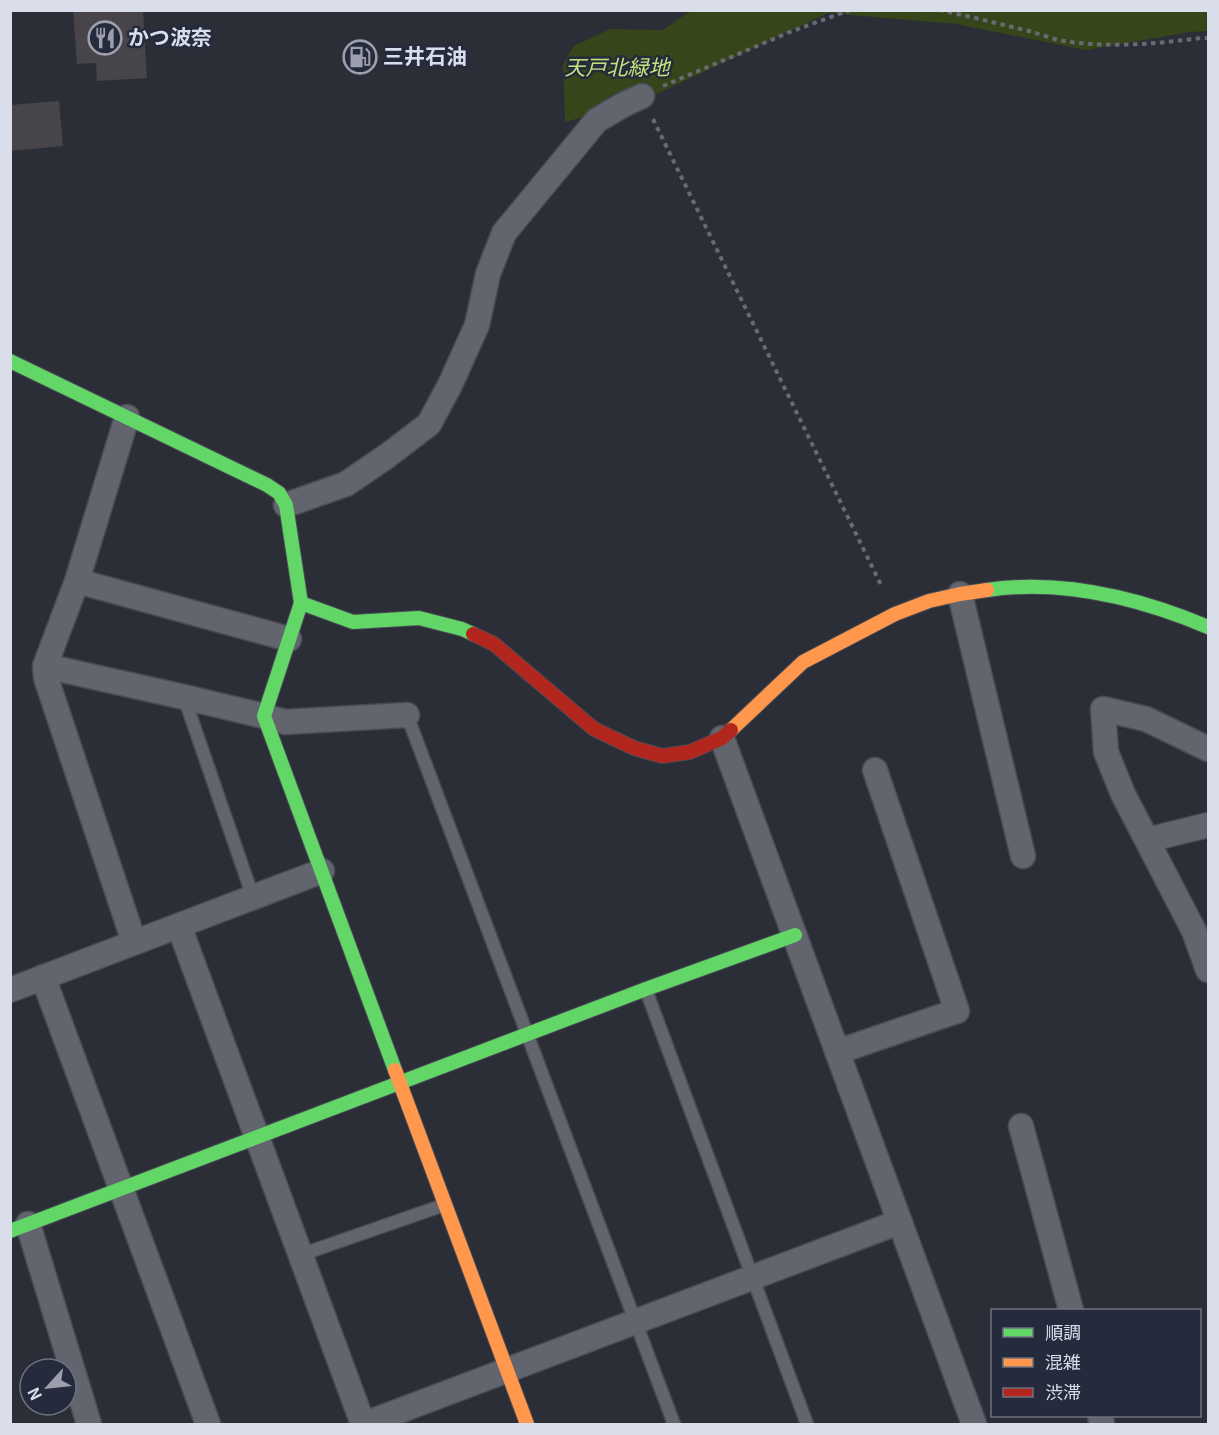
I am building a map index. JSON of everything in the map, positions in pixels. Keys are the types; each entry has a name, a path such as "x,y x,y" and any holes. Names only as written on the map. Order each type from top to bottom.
{"street":[{"path":"286,505 346,484 429,424 450,385 477,325 488,274 504,233 597,120 642,96"},
{"path":"10,361 267,485 279,493 286,505 301,603 264,716 527,1425"},
{"path":"127,417 77,581 45,666 46,678 134,942"},
{"path":"77,581 289,639"},
{"path":"301,603 353,622 419,618 462,629 494,644 594,729 634,748 663,756 690,752 723,738 803,662 895,614 929,601 1008,587 1061,588 1122,597 1175,613 1209,627"},
{"path":"960,594 1023,856"},
{"path":"45,666 285,722 407,715"},
{"path":"1209,749 1146,719 1103,709 1106,752 1123,794 1147,840 1201,929 1209,970"},
{"path":"723,738 974,1425"},
{"path":"837,1052 957,1011 874,770"},
{"path":"1147,840 1209,825"},
{"path":"10,990 322,871"},
{"path":"178,926 364,1425 899,1222"},
{"path":"89,1425 20,1228 646,989 795,935"},
{"path":"43,977 208,1425"},
{"path":"1021,1126 1070,1309"}],"lane":[{"path":"184,697 253,897"},
{"path":"407,715 674,1425"},
{"path":"646,989 807,1425"},
{"path":"300,1255 445,1205"}],"path":[{"path":"850,10 790,32 642,96 895,614"},
{"path":"939,10 1083,43 1125,45 1209,38"}],"green space":[{"name":"天戸北緑地","path":"690,11 1208,11 1208,31 1086,50 956,24 828,13 646,99 565,122 563,64 574,46 610,29 663,30"}],"building":[{"path":"73,10 143,10 147,78 97,81 96,63 77,64"},
{"path":"59,101 63,146 10,151 10,105"}],"traffic: fast":[{"path":"10,361 267,485 279,493 286,505 301,603 353,622 419,618 473,634"},
{"path":"987,590 1015,587 1072,589 1155,607 1208,627"},
{"path":"301,603 264,716 395,1070"},
{"path":"10,1231 646,989 795,935"}],"traffic: slow":[{"path":"731,730 803,662 895,614 929,601 987,590"},
{"path":"395,1070 527,1424"}],"traffic: jam":[{"path":"473,634 494,644 594,729 634,748 662,756 690,752 722,738 731,730"}],"place":[{"name":"かつ波奈","path":"105,38"},
{"name":"三井石油","path":"360,57"}]}
